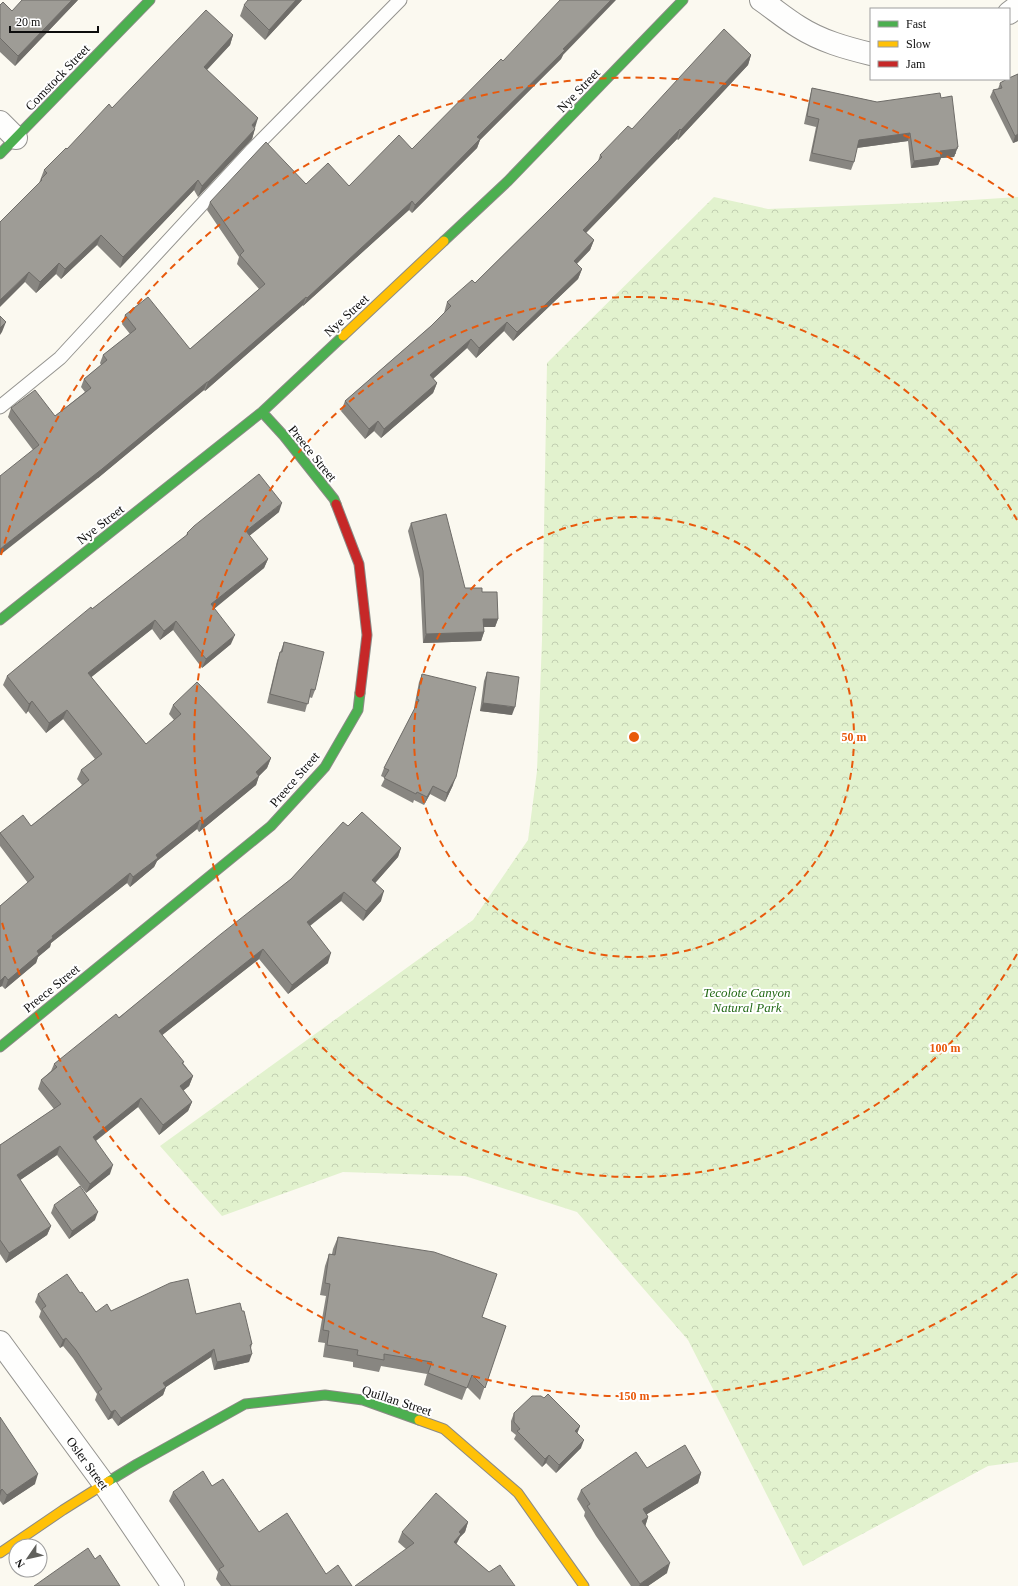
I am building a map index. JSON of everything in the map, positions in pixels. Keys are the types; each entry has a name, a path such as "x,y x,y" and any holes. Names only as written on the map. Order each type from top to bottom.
{"street":[{"name":"Comstock Street","path":"0,154 150,0"},
{"name":"Nye Street","path":"0,620 262,412 508,181 683,0"},
{"path":"761,0 799,28 848,49 870,54"},
{"path":"1010,12 1018,6"},
{"path":"0,122 16,138"},
{"name":"Preece Street","path":"0,1047 270,826 325,767 358,710 367,635 359,564 334,499 284,436 262,412"},
{"name":"Osler Street","path":"0,1342 104,1484 174,1586"},
{"name":"Quillan Street","path":"0,1554 104,1484 245,1404 325,1396 363,1400 444,1429 518,1493 584,1586"}],"lane":[{"path":"0,407 60,358 253,149 400,0"}],"green space":[{"name":"Tecolote Canyon Natural Park","path":"714,197 768,209 941,202 1018,197 1018,1462 988,1466 803,1566 688,1340 577,1212 465,1176 343,1172 222,1216 160,1146 473,920 528,840 537,771 542,640 547,363"}],"building":[{"path":"22,0 72,0 18,56 0,38 0,5 3,2 12,11"},
{"path":"248,0 296,0 269,30 244,5"},
{"path":"560,0 611,0 563,49 565,50 477,137 480,139 415,205 412,201 307,298 306,297 208,382 102,469 0,549 0,476 39,445 11,408 35,390 55,416 91,388 84,379 107,360 103,355 136,329 125,315 148,297 190,349 265,284 240,255 244,251 210,202 266,142 306,184 328,163 349,186 399,135 412,149 501,59 503,61"},
{"path":"206,10 233,35 204,67 258,118 252,125 255,129 202,186 198,180 123,257 101,235 65,269 59,263 40,282 29,272 0,300 0,222 42,180 41,179 47,173 44,170 66,148 67,149 109,104 112,108"},
{"path":"724,29 751,55 681,130 680,129 583,230 594,240 574,261 582,269 517,332 507,322 479,348 471,339 430,375 437,383 384,429 378,421 369,429 345,401 431,326 451,306 447,302 472,280 475,283 602,157 600,155 628,126 632,129"},
{"path":"1018,74 1018,134 1015,136 993,90 1002,88 1000,83 1005,80 1010,80 1010,78"},
{"path":"812,88 877,102 940,93 941,98 952,96 958,147 957,149 940,151 941,157 914,161 910,133 859,140 854,162 812,153 819,119 807,116"},
{"path":"0,316 6,322 0,328"},
{"path":"259,474 282,503 246,531 268,559 211,604 235,635 206,659 176,621 164,631 155,620 88,673 146,744 181,714 173,705 197,682 271,758 256,772 259,776 202,822 200,820 156,855 158,858 133,877 130,873 52,936 53,938 37,951 39,954 8,980 5,976 0,981 0,906 34,877 0,833 23,815 31,826 89,780 81,770 102,754 67,710 49,723 32,701 29,704 7,676 91,607 92,609 188,534 187,533 194,526"},
{"path":"446,514 465,588 482,588 482,592 497,592 498,619 483,619 484,632 426,634 423,571 411,523"},
{"path":"284,642 324,652 315,690 311,689 308,704 270,694 280,652 282,652"},
{"path":"487,672 519,677 515,707 483,703"},
{"path":"422,674 476,687 456,777 447,793 433,786 427,797 417,792 416,794 384,778 389,770 384,768 419,700 417,699"},
{"path":"362,812 401,848 372,880 384,891 366,911 344,892 307,922 331,953 292,985 263,949 159,1031 184,1062 182,1063 193,1076 180,1086 192,1102 163,1125 141,1098 93,1137 113,1165 90,1184 60,1146 17,1175 51,1226 9,1253 0,1240 0,1145 61,1104 41,1080 57,1067 54,1064 116,1014 119,1018 221,934 291,879 343,822 348,826"},
{"path":"80,1186 98,1212 72,1231 54,1205"},
{"path":"338,1237 434,1252 497,1274 482,1317 506,1326 485,1388 472,1375 467,1388 428,1373 432,1362 384,1354 384,1360 357,1355 358,1350 327,1345 329,1331 323,1330 330,1284 325,1283 329,1254 335,1255"},
{"path":"67,1274 96,1312 107,1304 111,1311 170,1283 188,1279 196,1314 240,1303 242,1311 244,1311 252,1344 250,1345 252,1354 217,1362 214,1349 163,1383 166,1387 121,1418 115,1410 111,1412 98,1392 102,1389 76,1350 66,1338 63,1340 42,1309 46,1306 38,1294"},
{"path":"548,1394 580,1426 575,1431 584,1440 559,1465 549,1455 545,1459 517,1431 520,1429 514,1422 514,1413 532,1396 541,1396 544,1398"},
{"path":"0,1417 38,1474 7,1495 2,1489 0,1491"},
{"path":"685,1445 701,1473 643,1509 648,1517 642,1521 670,1563 640,1584 587,1506 590,1504 581,1490 636,1452 647,1468"},
{"path":"203,1471 212,1486 223,1479 259,1532 287,1513 326,1574 338,1565 352,1586 231,1586 219,1569 224,1566 173,1492"},
{"path":"436,1493 468,1522 459,1532 461,1534 454,1542 489,1572 500,1565 515,1586 355,1586 414,1543 402,1532"},
{"path":"88,1548 95,1559 100,1555 120,1586 34,1586 45,1578 48,1578 48,1576"}],"traffic: fast":[{"path":"0,154 150,0"},
{"path":"444,241 508,181 683,0"},
{"path":"0,620 262,412 343,336"},
{"path":"262,412 284,436 334,499 336,504"},
{"path":"0,1047 271,826 325,767 358,710 360,693"},
{"path":"109,1481 245,1404 325,1395 363,1400 419,1420"}],"traffic: slow":[{"path":"343,336 444,241"},
{"path":"419,1420 444,1429 518,1493 584,1586"},
{"path":"0,1553 109,1481"}],"traffic: jam":[{"path":"336,504 359,564 367,635 360,693"}]}
